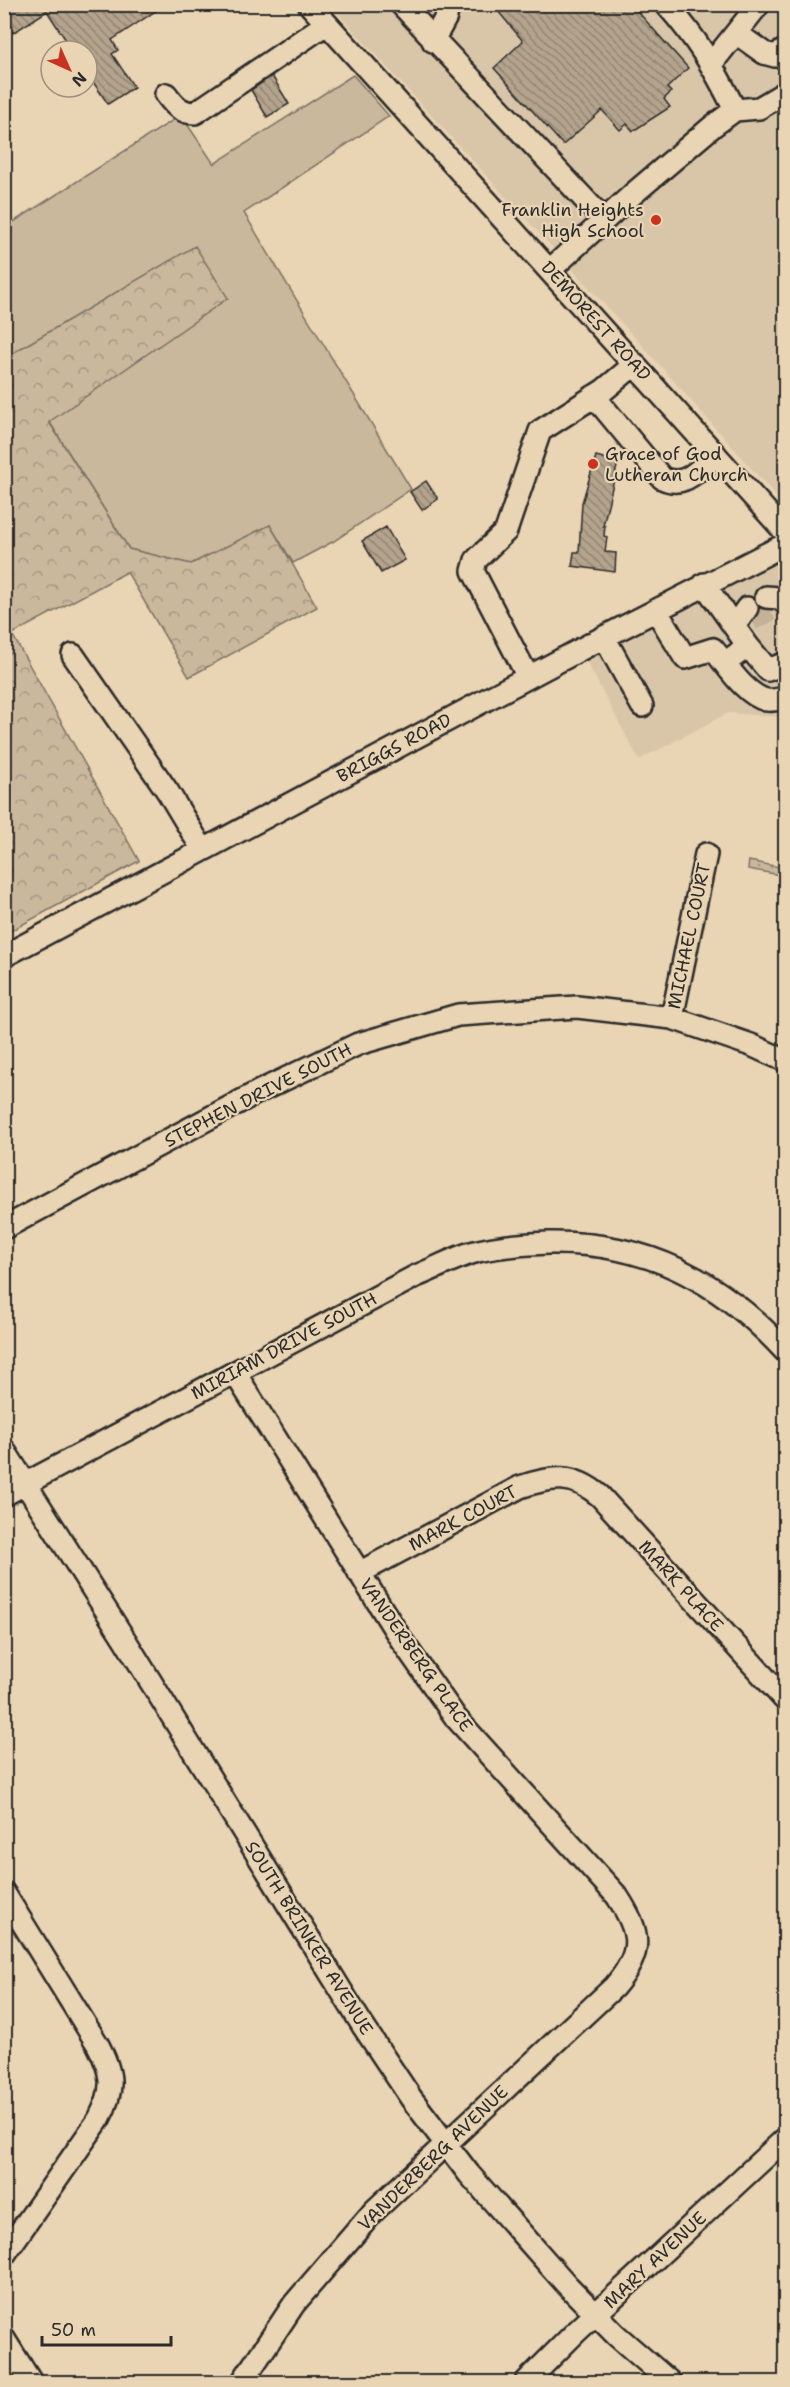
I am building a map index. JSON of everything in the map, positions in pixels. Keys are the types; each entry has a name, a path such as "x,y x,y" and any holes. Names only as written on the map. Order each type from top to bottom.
{"street":[{"name":"DEMOREST ROAD","path":"309,4 786,533"},
{"path":"401,4 433,41 469,75 604,220"},
{"path":"433,41 446,17 448,4"},
{"path":"712,63 759,4"},
{"path":"678,9 712,63 735,110"},
{"path":"166,94 176,106 186,113 195,112 326,24"},
{"path":"736,33 764,53 775,56 786,49"},
{"path":"550,270 712,126 735,110 759,108 786,92"},
{"path":"528,677 472,571 476,560 506,531 540,431 594,396 635,364"},
{"path":"594,396 662,478 671,482 686,480 716,455"},
{"name":"BRIGGS ROAD","path":"4,956 704,584 786,544"},
{"path":"704,584 742,617 748,646 768,670 786,663"},
{"path":"656,610 685,658 712,649 756,696 768,701 786,698"},
{"path":"604,637 642,706"},
{"path":"725,663 748,646"},
{"path":"74,655 168,792 203,850"},
{"name":"MICHAEL COURT","path":"672,1018 706,854"},
{"name":"STEPHEN DRIVE SOUTH","path":"4,1228 258,1092 358,1044 458,1015 577,1007 672,1018 786,1061"},
{"name":"MIRIAM DRIVE SOUTH","path":"4,1495 416,1276 471,1253 522,1244 578,1242 633,1251 674,1266 708,1286 742,1311 786,1352"},
{"name":"VANDERBERG PLACE","path":"235,1373 402,1641 456,1718 617,1896 632,1920 637,1947"},
{"name":"SOUTH BRINKER AVENUE","path":"4,1450 125,1640 363,2026 411,2098 468,2174 567,2285 670,2382"},
{"name":"MARK COURT","path":"359,1573 520,1487 545,1479 571,1479"},
{"name":"MARK PLACE","path":"571,1479 587,1485 600,1496 786,1701"},
{"path":"4,1893 109,2065 111,2087 107,2103 99,2119 4,2255"},
{"name":"VANDERBERG AVENUE","path":"242,2382 294,2304 374,2211 614,1987 629,1969 637,1947"},
{"name":"MARY AVENUE","path":"526,2382 574,2333 786,2138"},
{"path":"4,2339 31,2382"}],"shaded area":[{"name":"Franklin Heights High School","path":"330,5 785,5 785,506 639,342"},
{"path":"785,529 785,723 780,717 728,713 639,760 576,642"}],"green space":[{"path":"353,75 389,116 244,213 411,489 334,541 293,563 270,525 191,564 129,549 49,421 227,298 194,247 6,357 4,228 181,115 214,164"},
{"path":"195,246 228,298 49,422 129,549 191,564 270,525 317,607 189,677 127,572 12,634 139,861 5,934 5,356"},
{"path":"749,861 785,868 785,876 748,869"}],"building":[{"path":"5,4 166,4 112,40 118,50 112,54 134,87 108,104 99,91 99,39 65,39 47,11 13,33 5,20"},
{"path":"492,4 631,4 688,68 667,88 671,92 664,99 670,107 633,131 627,124 620,130 602,110 563,145 494,68 523,41"},
{"path":"272,76 289,104 267,117 251,90"},
{"path":"596,456 618,462 603,526 605,526 604,536 607,537 605,552 616,553 615,572 572,566 574,552 579,552 582,503"},
{"path":"426,481 438,499 422,510 410,492"},
{"path":"386,527 405,560 381,573 362,541"}],"tunnel":[{"path":"752,620 772,610"}],"place":[{"name":"Franklin Heights High School","path":"656,220"},
{"name":"Grace of God Lutheran Church","path":"593,464"}]}
